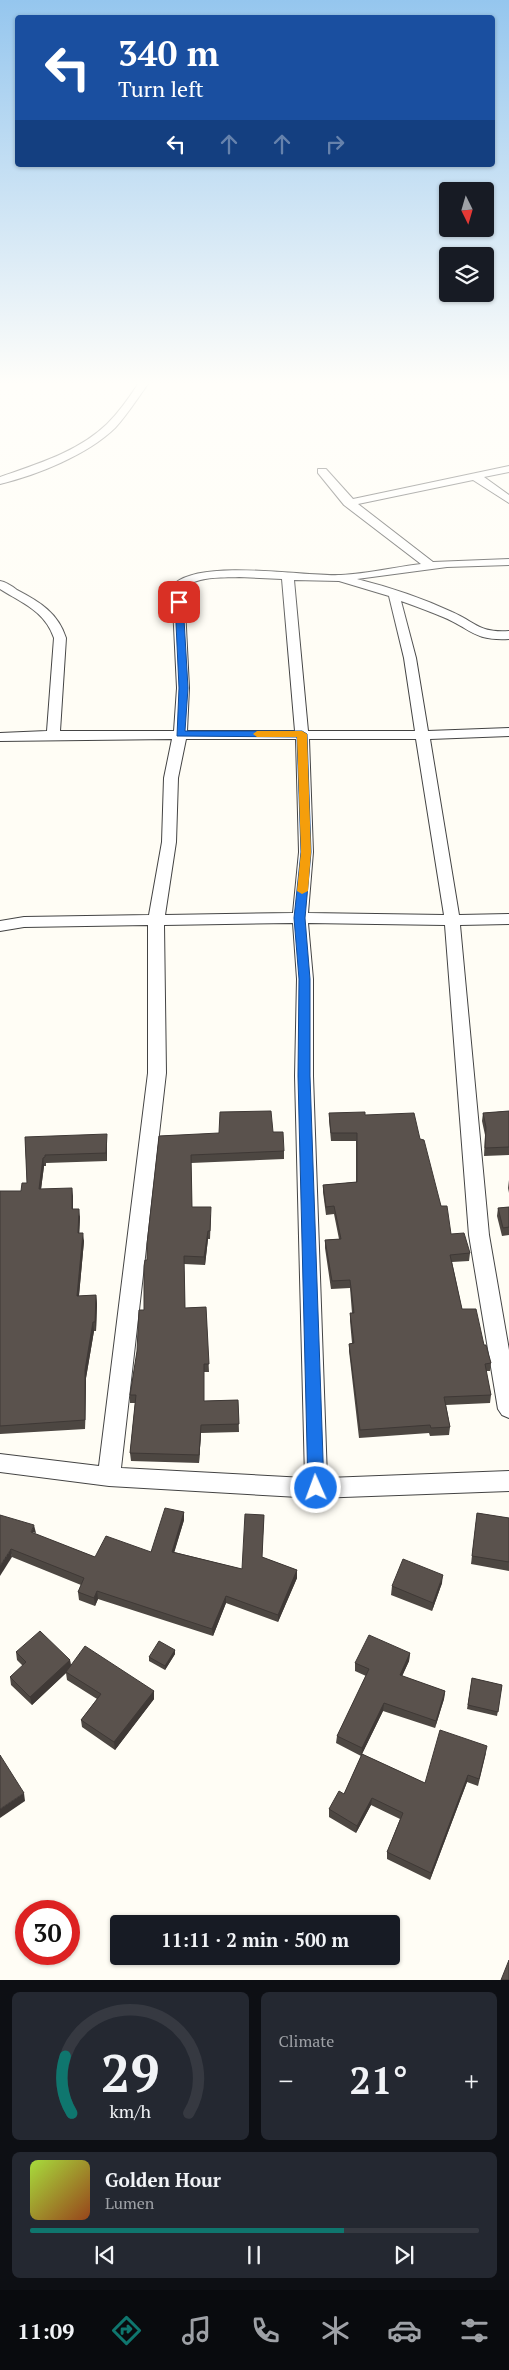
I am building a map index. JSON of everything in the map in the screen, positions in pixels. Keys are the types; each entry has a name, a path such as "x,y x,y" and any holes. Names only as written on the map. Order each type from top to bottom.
{"street":[{"path":"326,476 348,503 431,566"},
{"path":"348,503 473,476"},
{"path":"476,476 509,500"},
{"path":"109,1477 157,1073 158,970 156,921 169,842 171,778 180,734 183,688 178,586 189,579 204,575 240,574 288,578 339,578 431,566 509,562"},
{"path":"288,578 302,734 306,852 300,918 305,979 304,1076 316,1488"},
{"path":"339,578 374,587 449,615 473,630 491,636 509,635"},
{"path":"0,584 47,612 57,625 60,638 54,735"},
{"path":"394,595 410,658 452,920 478,1235 509,1410"},
{"path":"0,737 180,734 421,735 509,732"},
{"path":"0,926 24,922 300,918 509,919"},
{"path":"0,1463 109,1477 316,1488 509,1481"}],"building":[{"path":"271,1111 273,1132 283,1132 284,1151 191,1155 192,1207 211,1207 210,1231 208,1231 204,1257 184,1256 185,1308 206,1307 209,1364 204,1364 204,1401 238,1400 239,1424 201,1425 199,1455 130,1453 136,1395 130,1395 137,1351 139,1310 144,1310 144,1266 145,1260 147,1260 147,1244 159,1136 219,1133 220,1112"},
{"path":"509,1111 509,1147 485,1148 486,1127 483,1113"},
{"path":"365,1112 365,1115 414,1113 420,1139 424,1140 441,1206 447,1206 451,1234 464,1233 470,1253 450,1255 462,1309 476,1309 484,1345 486,1345 491,1363 485,1364 491,1395 444,1397 450,1427 431,1428 430,1425 360,1430 349,1344 354,1343 350,1313 354,1313 350,1280 332,1281 325,1240 341,1239 334,1206 326,1207 323,1185 357,1182 357,1133 331,1133 329,1113"},
{"path":"107,1134 106,1153 45,1155 39,1189 72,1188 72,1209 79,1209 78,1233 83,1233 77,1296 96,1295 95,1322 93,1322 85,1370 85,1420 0,1426 0,1191 21,1191 22,1183 27,1183 25,1137"},
{"path":"509,1207 509,1227 503,1228 498,1208"},
{"path":"165,1508 184,1512 172,1552 242,1569 245,1514 264,1515 262,1557 297,1570 278,1615 226,1596 212,1629 97,1591 94,1598 78,1592 84,1578 11,1549 0,1566 0,1515 34,1525 31,1532 95,1557 106,1536 151,1552"},
{"path":"477,1513 509,1518 509,1562 472,1556"},
{"path":"403,1559 443,1575 433,1603 392,1586"},
{"path":"40,1631 70,1660 30,1697 10,1677 26,1662 16,1652"},
{"path":"369,1635 410,1653 400,1675 445,1691 436,1721 384,1703 362,1748 337,1736 369,1669 355,1663"},
{"path":"159,1641 175,1650 165,1666 149,1657"},
{"path":"85,1646 154,1691 114,1742 81,1720 101,1694 66,1672"},
{"path":"472,1678 502,1685 498,1712 468,1705"},
{"path":"440,1730 487,1746 479,1779 468,1775 431,1873 387,1852 403,1813 372,1798 357,1826 329,1809 339,1791 344,1794 362,1754 425,1783"},
{"path":"0,1755 24,1793 0,1809"},
{"path":"509,1960 509,1980 501,1980"}],"slow traffic":[{"path":"257,734 302,734 306,852 302,891"}],"route":[{"path":"179,602 183,688 180,734 302,734 306,852 300,918 305,979 304,1076 316,1488"}]}
